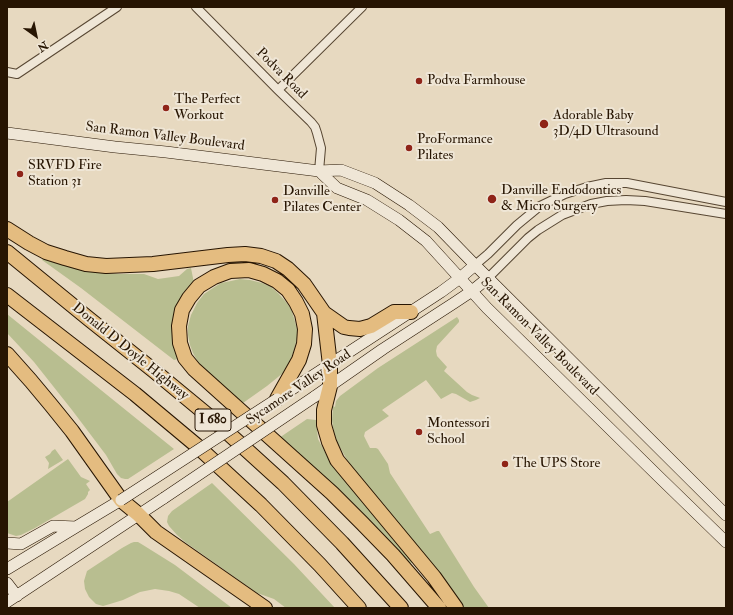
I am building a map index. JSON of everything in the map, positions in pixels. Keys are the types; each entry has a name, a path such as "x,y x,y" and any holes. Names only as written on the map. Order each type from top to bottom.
{"highway":[{"path":"7,229 46,252 86,264 106,266 153,264 245,254 261,256 276,261 288,269 304,284 324,313 344,327 360,329 371,326 394,312 411,312"},
{"name":"Donald D Doyle Highway","path":"7,252 153,370 234,438 288,488 342,543 400,608"},
{"path":"277,399 299,360 304,344 305,329 302,314 296,302 288,290 277,281 263,274 249,270 230,271 214,277 200,286 189,298 182,310 179,326 180,343 186,358 194,369 322,484 362,523 393,555 439,608"},
{"name":"I 680","path":"7,295 135,394 196,445 266,511 320,565 359,608"},
{"path":"324,313 330,365 330,386 324,410 324,425 329,442 337,460 434,577 456,608"},
{"path":"7,354 32,381 59,415 121,500 156,532 266,608"}],"main road":[{"name":"San Ramon Valley Boulevard","path":"7,133 319,171 341,170 375,183 409,205 438,227 726,515"},
{"name":"San Ramon Valley Boulevard","path":"319,171 337,188 367,200 399,220 426,241 487,308 726,542"},
{"name":"Sycamore Valley Road","path":"7,569 121,500 330,365 411,312 460,278 475,265"},
{"name":"Sycamore Valley Road","path":"7,602 164,498 383,349 472,291 488,278"},
{"path":"7,543 21,544 53,526 76,526"},
{"path":"7,583 17,596"}],"street":[{"path":"7,72 17,74 117,7"},
{"name":"Podva Road","path":"196,7 311,122 318,133 321,148 319,171"},
{"path":"278,90 362,7"},
{"path":"475,265 528,215 540,206 565,194 588,187 606,183 627,183 726,202"},
{"path":"488,278 538,230 562,215 591,204 607,201 646,201 726,214"}],"green space":[{"path":"43,258 93,272 144,274 158,279 179,276 187,269 191,268 194,283 178,359 174,360 81,288 42,260"},
{"path":"240,279 262,283 271,287 278,293 291,309 297,329 297,339 292,356 283,373 243,403 206,371 198,362 190,345 188,335 188,326 191,315 197,303 204,294 221,283"},
{"path":"7,314 174,449 128,479 121,478 106,455 72,410 34,362 7,333"},
{"path":"457,317 459,322 437,346 437,356 447,367 444,371 467,392 480,398 470,402 452,393 441,399 426,380 382,410 389,416 365,432 364,436 370,448 378,449 388,464 390,473 430,534 439,531 489,608 463,608 436,569 350,465 333,435 335,436 332,420 333,406 335,407 336,401 340,396 378,368"},
{"path":"307,419 316,420 318,439 327,456 412,560 412,563 409,562 394,545 327,480 279,438"},
{"path":"55,449 63,460 48,469 49,463 45,457"},
{"path":"68,459 81,477 90,481 86,484 90,490 85,499 21,535 16,536 7,533 7,502"},
{"path":"212,483 294,564 335,608 286,608 274,599 257,593 177,535 167,522 168,516 172,511"},
{"path":"134,542 138,542 175,565 232,608 200,608 179,594 155,589 140,592 123,600 103,606 96,604 89,597 85,589 84,581 87,571"}],"place":[{"name":"Podva Farmhouse","path":"419,81"},
{"name":"The Perfect Workout","path":"166,108"},
{"name":"Adorable Baby 3D/4D Ultrasound","path":"544,124"},
{"name":"ProFormance Pilates","path":"409,148"},
{"name":"SRVFD Fire Station 31","path":"20,174"},
{"name":"Danville Endodontics & Micro Surgery","path":"492,199"},
{"name":"Danville Pilates Center","path":"275,200"},
{"name":"Montessori School","path":"419,432"},
{"name":"The UPS Store","path":"505,464"}]}
